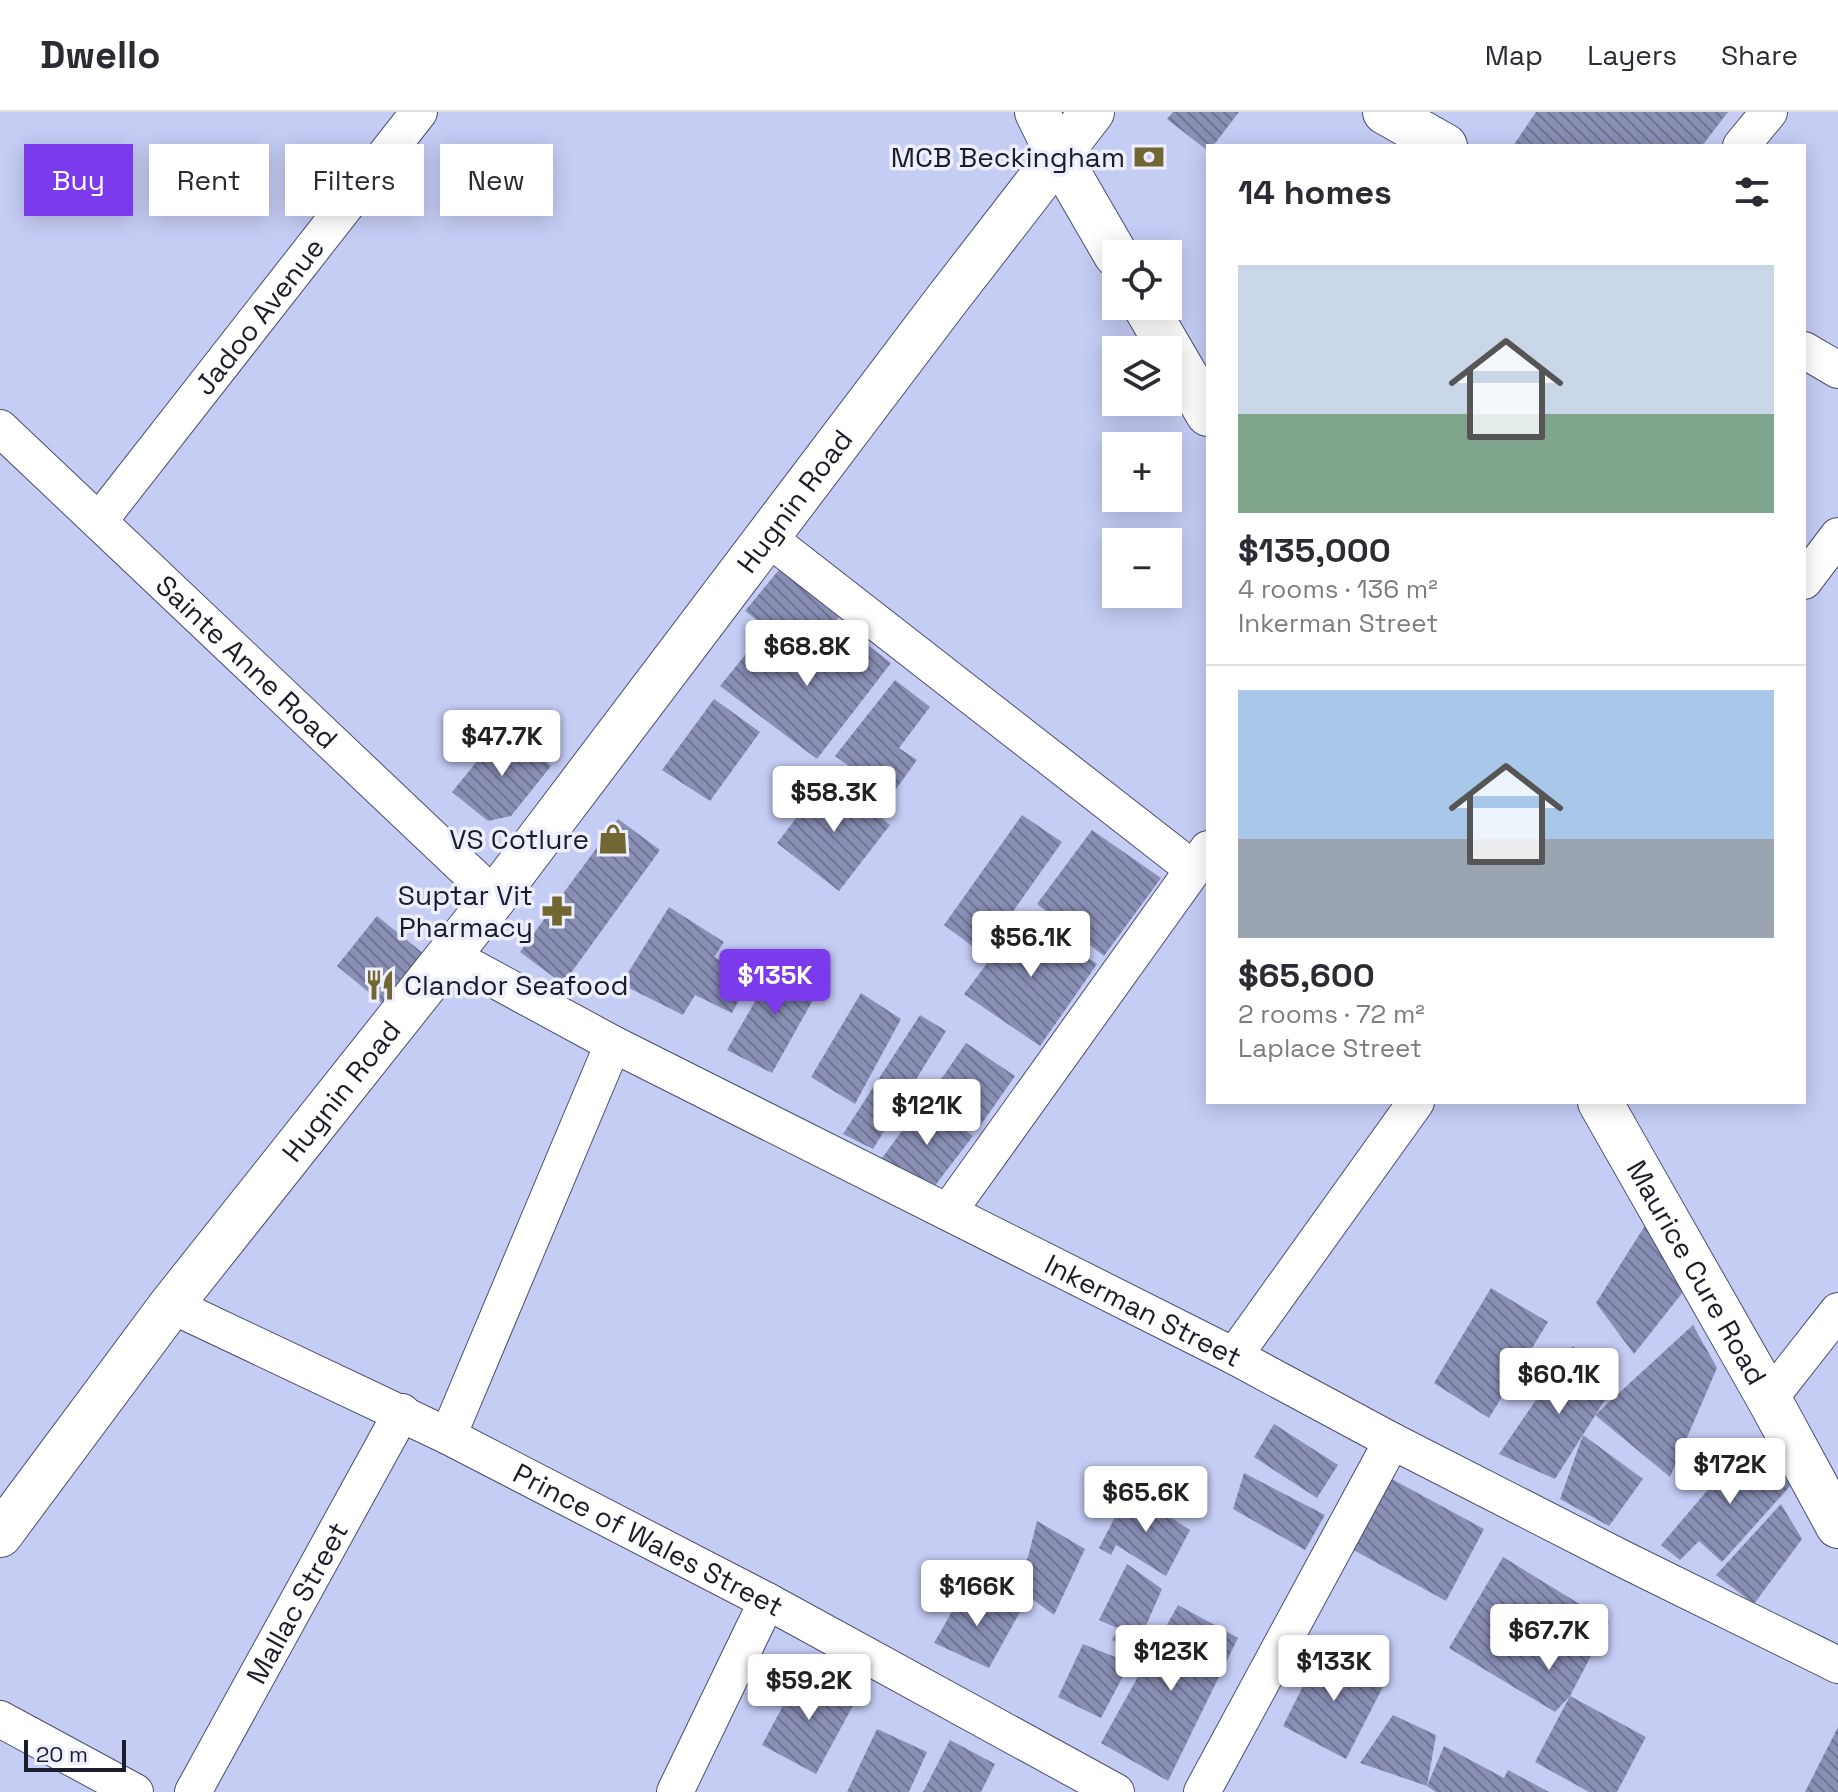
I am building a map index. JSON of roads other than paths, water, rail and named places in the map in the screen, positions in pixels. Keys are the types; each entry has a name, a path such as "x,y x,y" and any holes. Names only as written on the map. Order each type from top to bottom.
{"main road":[{"path":"1037,112 1107,240"},
{"name":"Hugnin Road","path":"0,1535 171,1305 495,897 1092,112"},
{"path":"1385,112 1441,144"},
{"path":"1153,320 1206,411"},
{"name":"Maurice Cure Road","path":"1601,1104 1838,1526"}],"street":[{"name":"Jadoo Avenue","path":"99,521 419,112"},
{"path":"1743,144 1769,112"},
{"path":"1806,351 1838,370"},
{"name":"Sainte Anne Road","path":"0,428 495,897"},
{"path":"1806,578 1838,536"},
{"path":"767,537 1200,859 948,1212"},
{"name":"Inkerman Street","path":"449,955 613,1044 1234,1356 1392,1441 1838,1665"},
{"path":"448,1436 613,1044"},
{"path":"1234,1356 1415,1104"},
{"name":"Prince of Wales Street","path":"171,1305 402,1412 767,1601 1116,1792"},
{"path":"1769,1399 1838,1311"},
{"name":"Mallac Street","path":"193,1792 402,1412"},
{"path":"1202,1792 1392,1441"},
{"path":"675,1792 767,1601"},
{"path":"0,1719 135,1792"}],"place":[{"name":"MCB Beckingham","path":"1149,157"},
{"name":"VS Cotlure","path":"613,839"},
{"name":"Suptar Vit Pharmacy","path":"557,911"},
{"name":"Clandor Seafood","path":"380,985"}]}
